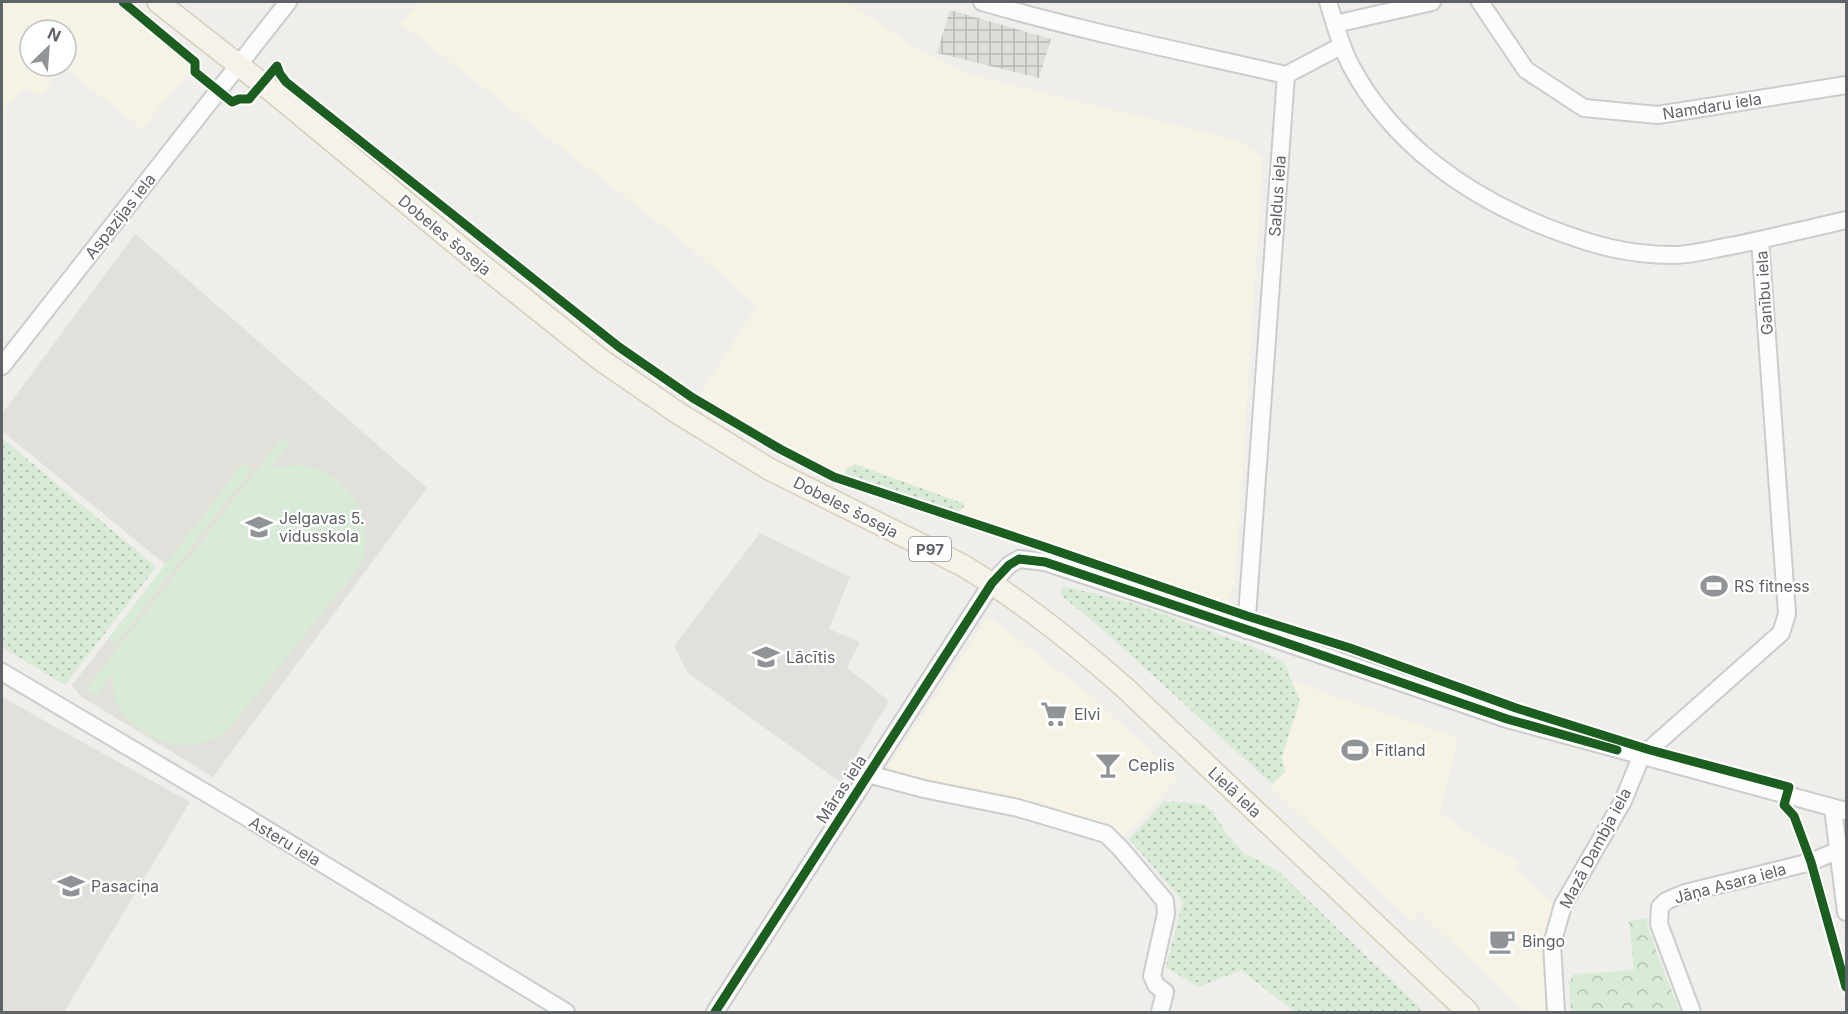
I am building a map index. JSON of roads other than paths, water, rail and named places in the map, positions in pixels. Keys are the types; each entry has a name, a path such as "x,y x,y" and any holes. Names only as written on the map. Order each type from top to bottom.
{"main road":[{"name":"Dobeles šoseja","path":"158,2 273,92 601,360 678,413 769,469 962,565 992,584"},
{"name":"Lielā iela","path":"992,584 1038,615 1124,687 1468,1012"}],"street":[{"name":"Aspazijas iela","path":"2,366 288,2"},
{"path":"982,2 1122,39 1286,75 1341,46"},
{"name":"Ganību iela","path":"1328,2 1341,46 1351,67 1373,101 1398,131 1436,167 1463,186 1509,212 1558,232 1627,253 1676,255 1760,240 1787,614 1781,633 1641,757"},
{"path":"1335,24 1432,2"},
{"name":"Namdaru iela","path":"1480,2 1526,70 1584,108 1658,115 1846,85"},
{"name":"Saldus iela","path":"1246,630 1286,75"},
{"path":"1760,240 1846,220"},
{"path":"992,584 1009,565 1019,559 1045,562 1507,719 1840,810 1839,850 1846,912"},
{"name":"Māras iela","path":"715,1012 992,584"},
{"name":"Asteru iela","path":"2,672 233,809 566,1012"},
{"name":"Mazā Dambja iela","path":"1556,1012 1552,944 1563,905 1623,801 1641,757"},
{"path":"868,774 924,789 1018,808 1106,834 1165,901 1166,914 1152,976 1156,985 1165,992 1160,1012"},
{"name":"Jāņa Asara iela","path":"1692,1012 1659,924 1660,907 1666,901 1685,893 1811,862 1839,850"}],"place":[{"name":"Jelgavas 5. vidusskola","path":"259,527"},
{"name":"RS fitness","path":"1714,586"},
{"name":"Lācītis","path":"766,657"},
{"name":"Elvi","path":"1054,714"},
{"name":"Fitland","path":"1355,750"},
{"name":"Ceplis","path":"1108,765"},
{"name":"Pasaciņa","path":"71,886"},
{"name":"Bingo","path":"1502,941"}]}
